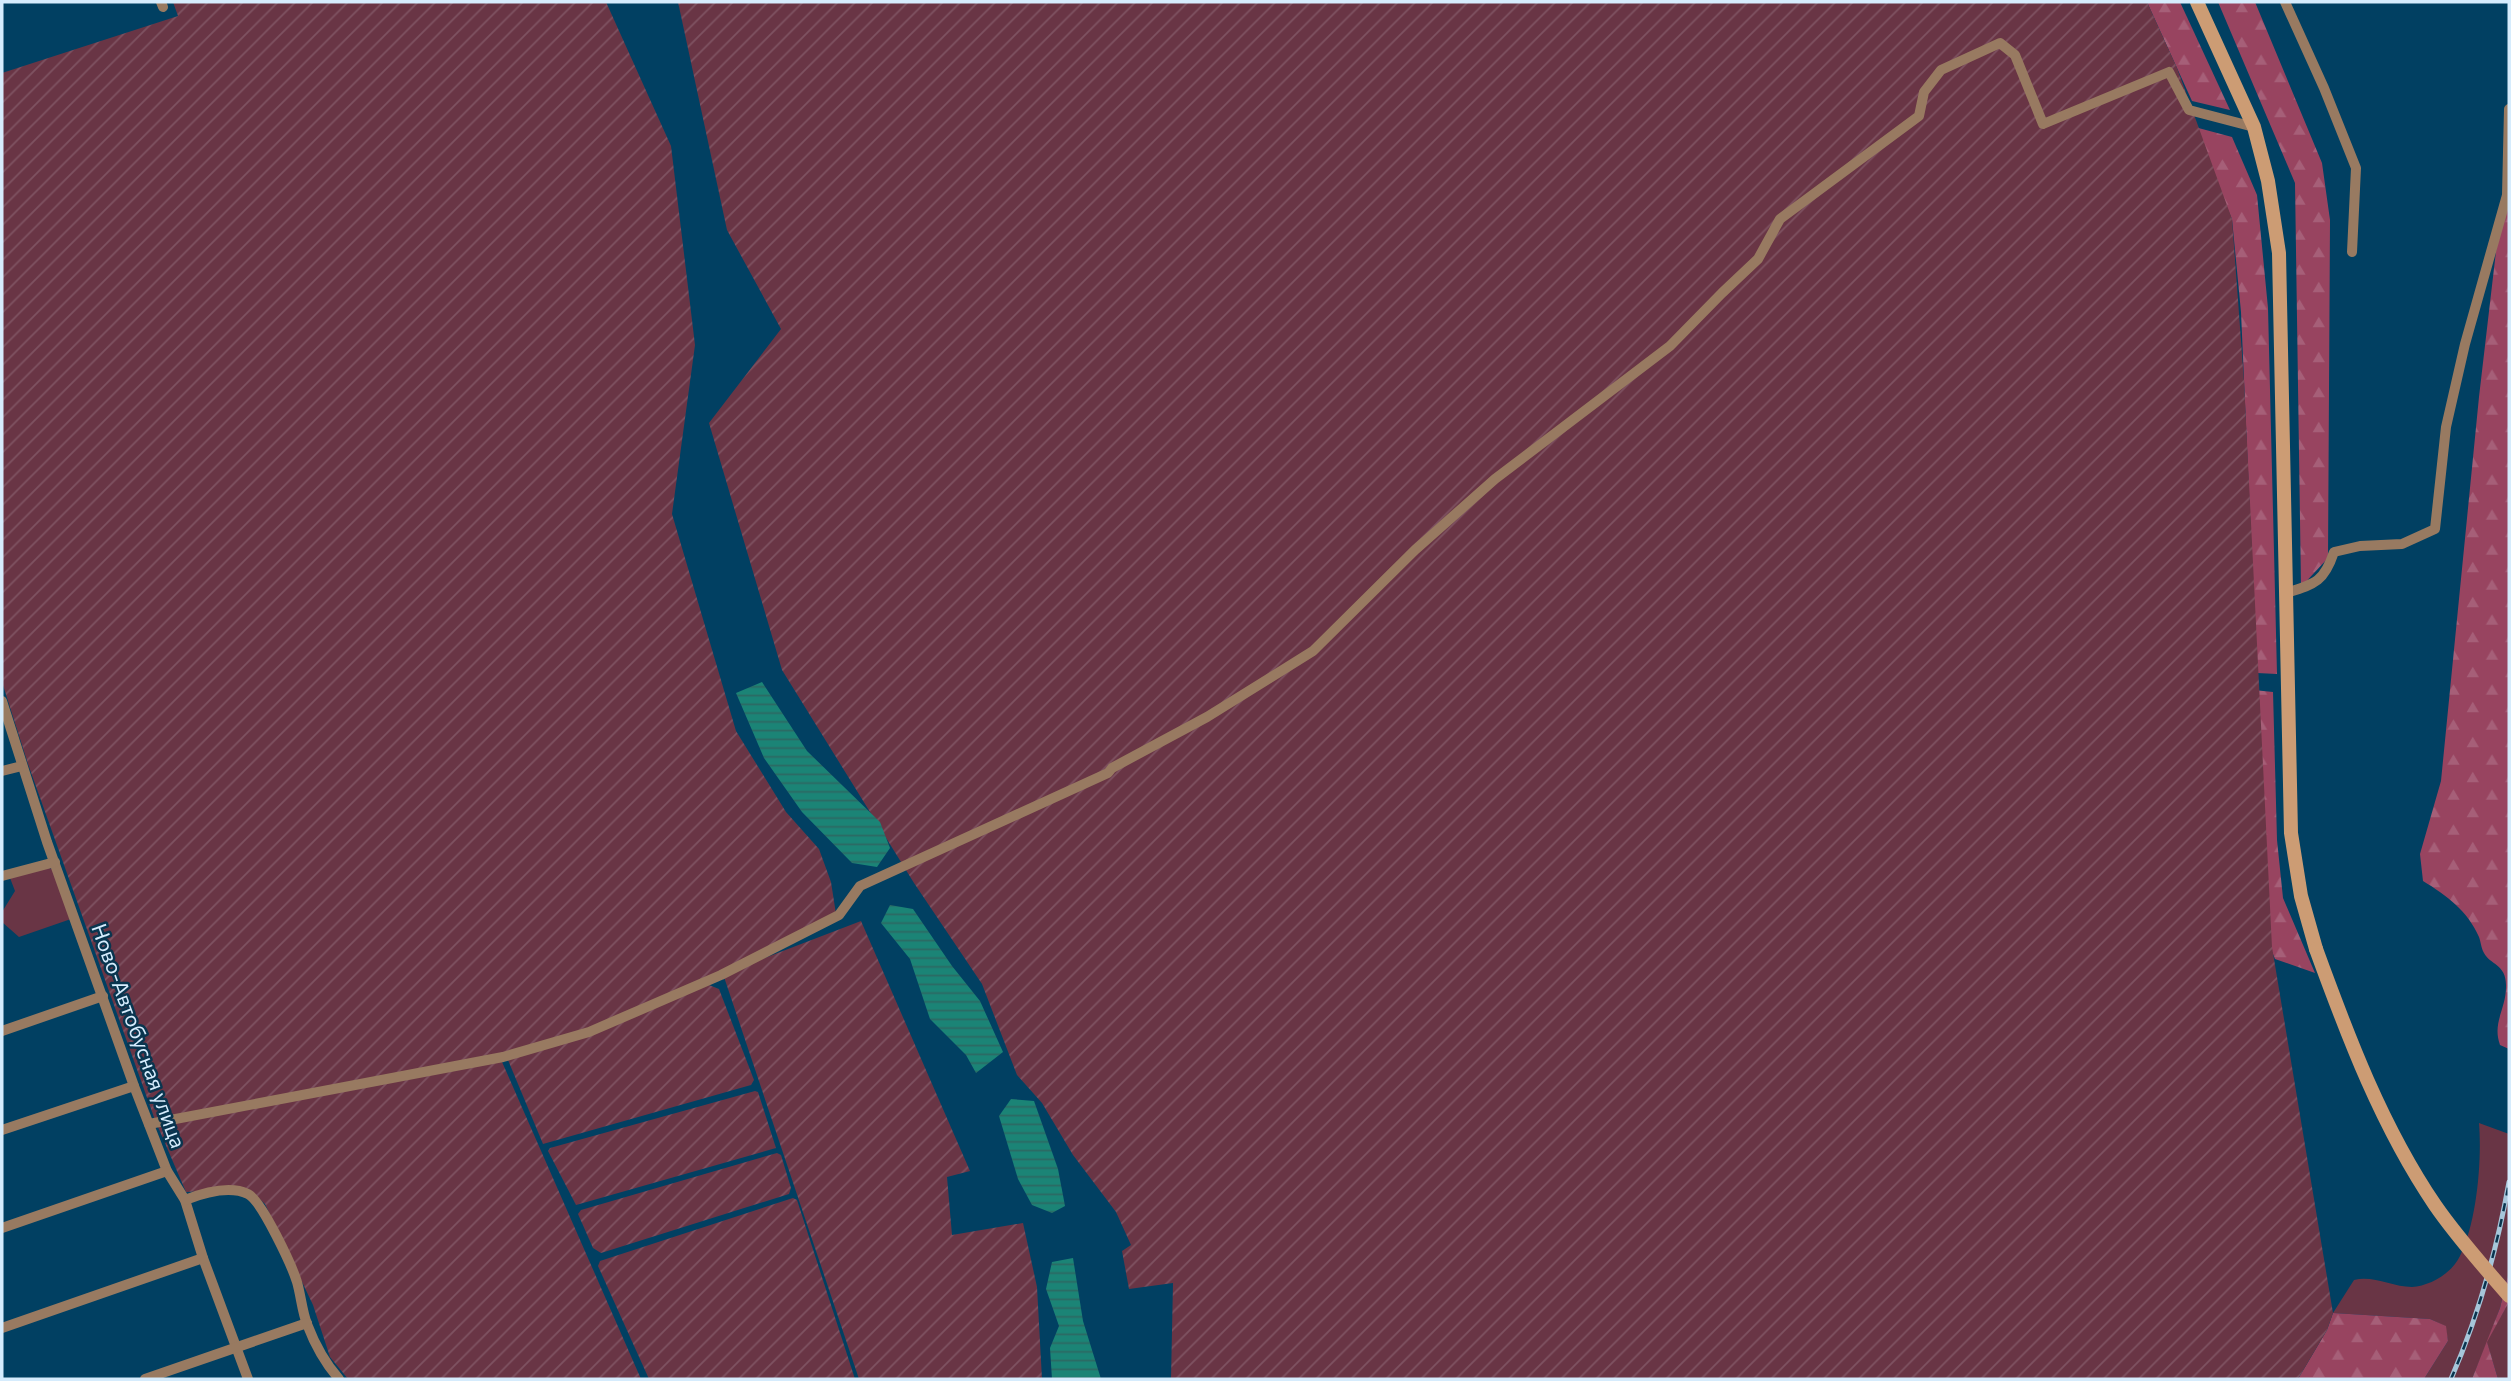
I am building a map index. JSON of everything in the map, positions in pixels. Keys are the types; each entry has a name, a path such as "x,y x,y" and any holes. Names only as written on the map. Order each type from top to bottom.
{"main road":[{"path":"2197,2 2253,127 2268,181 2279,253 2291,833 2301,896 2316,949 2341,1017 2405,1156 2447,1221 2509,1296"}],"street":[{"path":"2285,2 2325,88 2356,168 2352,252"},
{"path":"149,1124 503,1057 589,1032 723,974 839,915 860,886 1108,773 1112,768 1207,718 1313,651 1415,550 1495,479 1670,346 1758,259 1780,219 1919,116 1924,92 1941,70 2000,43 2015,55 2043,124 2169,72 2189,110 2253,127"},
{"path":"2286,593 2310,586 2328,572 2334,552 2360,546 2402,544 2435,529 2446,427 2465,344 2507,195 2509,109"},
{"name":"Ново-Автобусная улица","path":"2,701 22,766 134,1086 167,1171 186,1200 203,1258 248,1379"},
{"path":"2,771 22,766"},
{"path":"2,876 55,862"},
{"path":"2,1031 103,996"},
{"path":"2,1130 134,1086"},
{"path":"2,1228 167,1171"},
{"path":"186,1200 226,1190 248,1195 260,1205 296,1280 307,1323 323,1361 339,1379"},
{"path":"2,1328 203,1258"},
{"path":"145,1379 307,1323"}],"shaded area":[{"path":"173,2 606,2 671,146 695,345 672,514 736,731 786,812 819,849 831,882 836,914 717,973 587,1030 499,1055 641,1379 348,1379 330,1357 313,1305 265,1204 249,1189 186,1192 155,1120 28,764 2,682 2,73 178,16"},
{"path":"678,2 2147,2 2177,68 2232,219 2244,381 2272,947 2333,1313 2327,1330 2298,1379 1171,1379 1173,1283 1129,1289 1122,1251 1131,1245 1116,1212 1073,1155 1042,1103 1017,1075 982,984 914,883 782,670 709,423 781,329 727,230"},
{"path":"762,682 807,751 880,822 890,848 877,867 852,863 802,812 764,758 736,693"},
{"path":"52,869 71,919 19,937 2,922 2,912 15,891 10,878"},
{"path":"890,905 913,909 980,1001 1003,1052 976,1073 966,1055 930,1019 910,959 881,923"},
{"path":"861,921 970,1171 947,1177 952,1235 1023,1223 1037,1287 1042,1379 859,1379 723,974"},
{"path":"709,985 719,989 754,1080 751,1085 543,1144 508,1060"},
{"path":"758,1092 776,1148 576,1205 548,1151 550,1148"},
{"path":"1011,1099 1034,1101 1058,1169 1065,1206 1052,1213 1032,1205 1018,1179 999,1116"},
{"path":"2479,1123 2509,1134 2509,1271 2490,1335 2509,1302 2509,1379 2498,1379 2487,1343 2472,1379 2424,1379 2448,1341 2445,1326 2430,1319 2333,1313 2354,1280 2368,1279 2412,1287 2426,1284 2452,1268 2460,1256 2471,1226 2479,1173"},
{"path":"777,1153 781,1155 791,1188 789,1194 601,1253 593,1248 578,1214 581,1210"},
{"path":"793,1198 797,1200 855,1379 649,1379 598,1266 600,1261"},
{"path":"1073,1258 1083,1321 1101,1379 1052,1379 1050,1348 1059,1326 1046,1289 1052,1262"}],"green space":[{"path":"2147,2 2180,2 2230,110 2192,101"},
{"path":"2218,2 2255,2 2322,163 2330,220 2328,558 2301,587 2295,183"},
{"path":"2191,126 2232,137 2257,195 2268,308 2277,674 2257,673 2241,312 2232,219"},
{"path":"2509,140 2509,1049 2500,1045 2498,1037 2498,1023 2505,995 2504,974 2484,953 2479,937 2463,912 2423,881 2420,854 2441,781 2479,397"},
{"path":"2234,688 2273,692 2277,840 2283,898 2315,973 2275,959 2248,892"},
{"path":"2509,1271 2509,1302 2487,1342 2498,1379 2472,1379 2500,1308"},
{"path":"2333,1313 2430,1319 2446,1326 2448,1341 2424,1379 2298,1379 2327,1330"}],"railway":[{"path":"2451,1379 2486,1282 2509,1182"}]}
